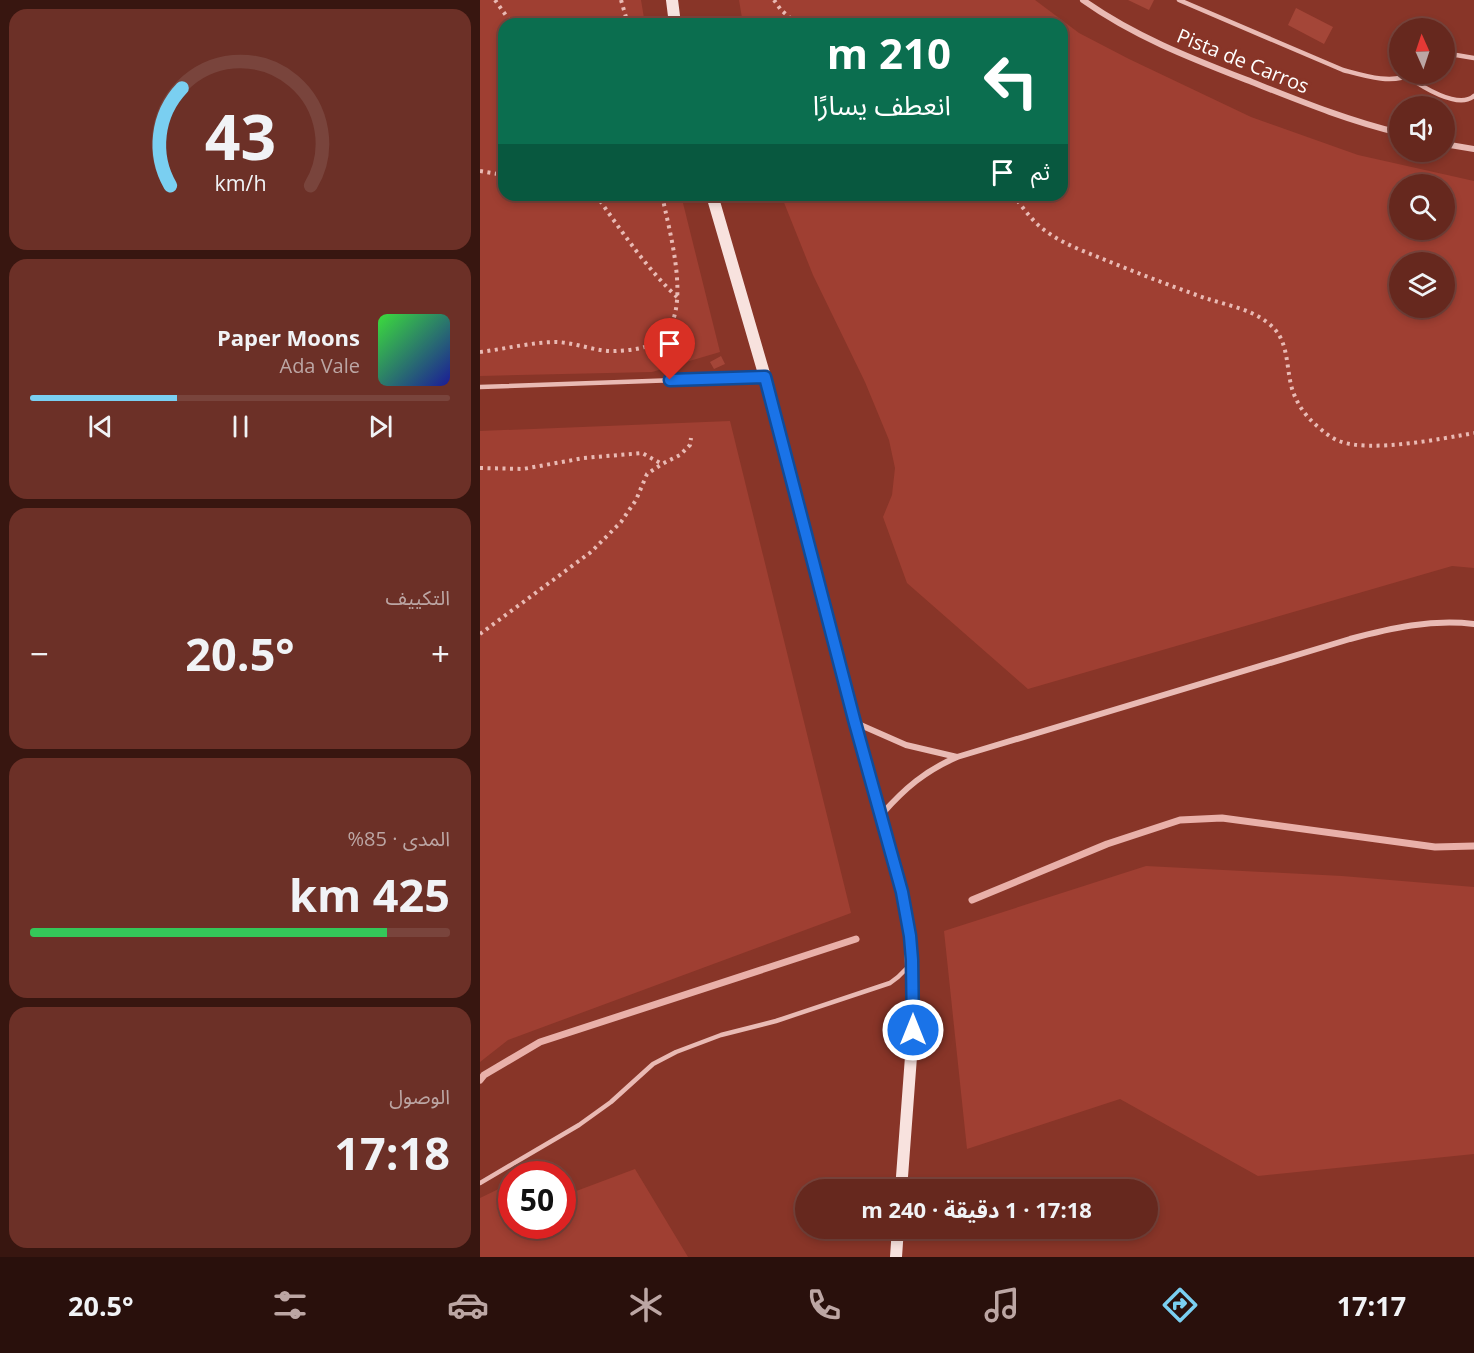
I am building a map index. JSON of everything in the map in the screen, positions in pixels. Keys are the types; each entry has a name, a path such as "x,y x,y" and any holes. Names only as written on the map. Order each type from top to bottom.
{"main road":[{"path":"672,0 674,18"},
{"path":"714,201 765,377 855,723 902,892 912,960 913,1030 902,1179"},
{"path":"896,1257 897,1239"}],"street":[{"name":"Pista de Carros","path":"1083,0 1158,45 1314,107 1389,131"},
{"path":"1455,146 1474,149"},
{"path":"880,816 916,780 935,766 957,757 1360,636 1399,626 1432,622 1474,624"},
{"path":"855,723 906,745 957,757"}],"lane":[{"path":"1179,0 1342,70 1370,77 1389,78"},
{"path":"1455,55 1474,58"},
{"path":"1419,84 1425,89 1449,98 1460,100 1471,99 1474,96"},
{"path":"480,387 765,377"},
{"path":"480,1183 579,1125 611,1102 653,1064 721,1035 776,1021 890,983 905,971 912,960"}],"path":[{"path":"495,0 508,18"},
{"path":"621,0 626,18"},
{"path":"774,0 790,18"},
{"path":"480,171 498,174"},
{"path":"600,201 666,287 678,298"},
{"path":"480,352 557,342 613,351 649,345 661,339 675,317 678,298 663,201"},
{"path":"1018,201 1040,227 1075,248 1249,312 1267,321 1278,331 1284,343 1290,381 1300,407 1308,418 1340,442 1380,445 1415,443 1474,433"},
{"path":"480,634 591,552 621,522 636,500 647,474 680,455 690,445 691,438"},
{"path":"480,468 523,469 584,458 642,453 662,464"}],"shaded area":[{"path":"480,0 641,0 644,18 498,18 498,201 682,201 720,352 652,372 480,376"},
{"path":"739,0 1035,0 1059,18 742,18"},
{"path":"1068,25 1079,33 1129,59 1251,117 1358,155 1443,174 1389,174 1389,240 1455,240 1455,177 1474,181 1474,568 1452,566 1028,689 907,583 883,517 892,495 895,468 889,440 865,382 813,275 783,201 1068,201"},
{"path":"730,421 851,913 508,1040 480,1062 480,431"},
{"path":"1146,866 1342,876 1474,887 1474,1154 1258,1176 1120,1099 967,1149 944,931"},
{"path":"635,1169 688,1257 480,1257 480,1198 498,1189 498,1239 576,1239 576,1191"}],"building":[{"path":"1128,0 1154,0 1149,10"},
{"path":"1296,8 1333,27 1324,44 1288,25"},
{"path":"721,356 725,364 714,369 710,362"}],"waterway":[{"path":"972,900 1107,844 1180,820 1222,818 1435,847 1474,846"},
{"path":"480,1080 484,1075 540,1042 856,939"}],"route":[{"path":"670,380 765,377 855,723 902,892 912,960 913,1030"}]}
